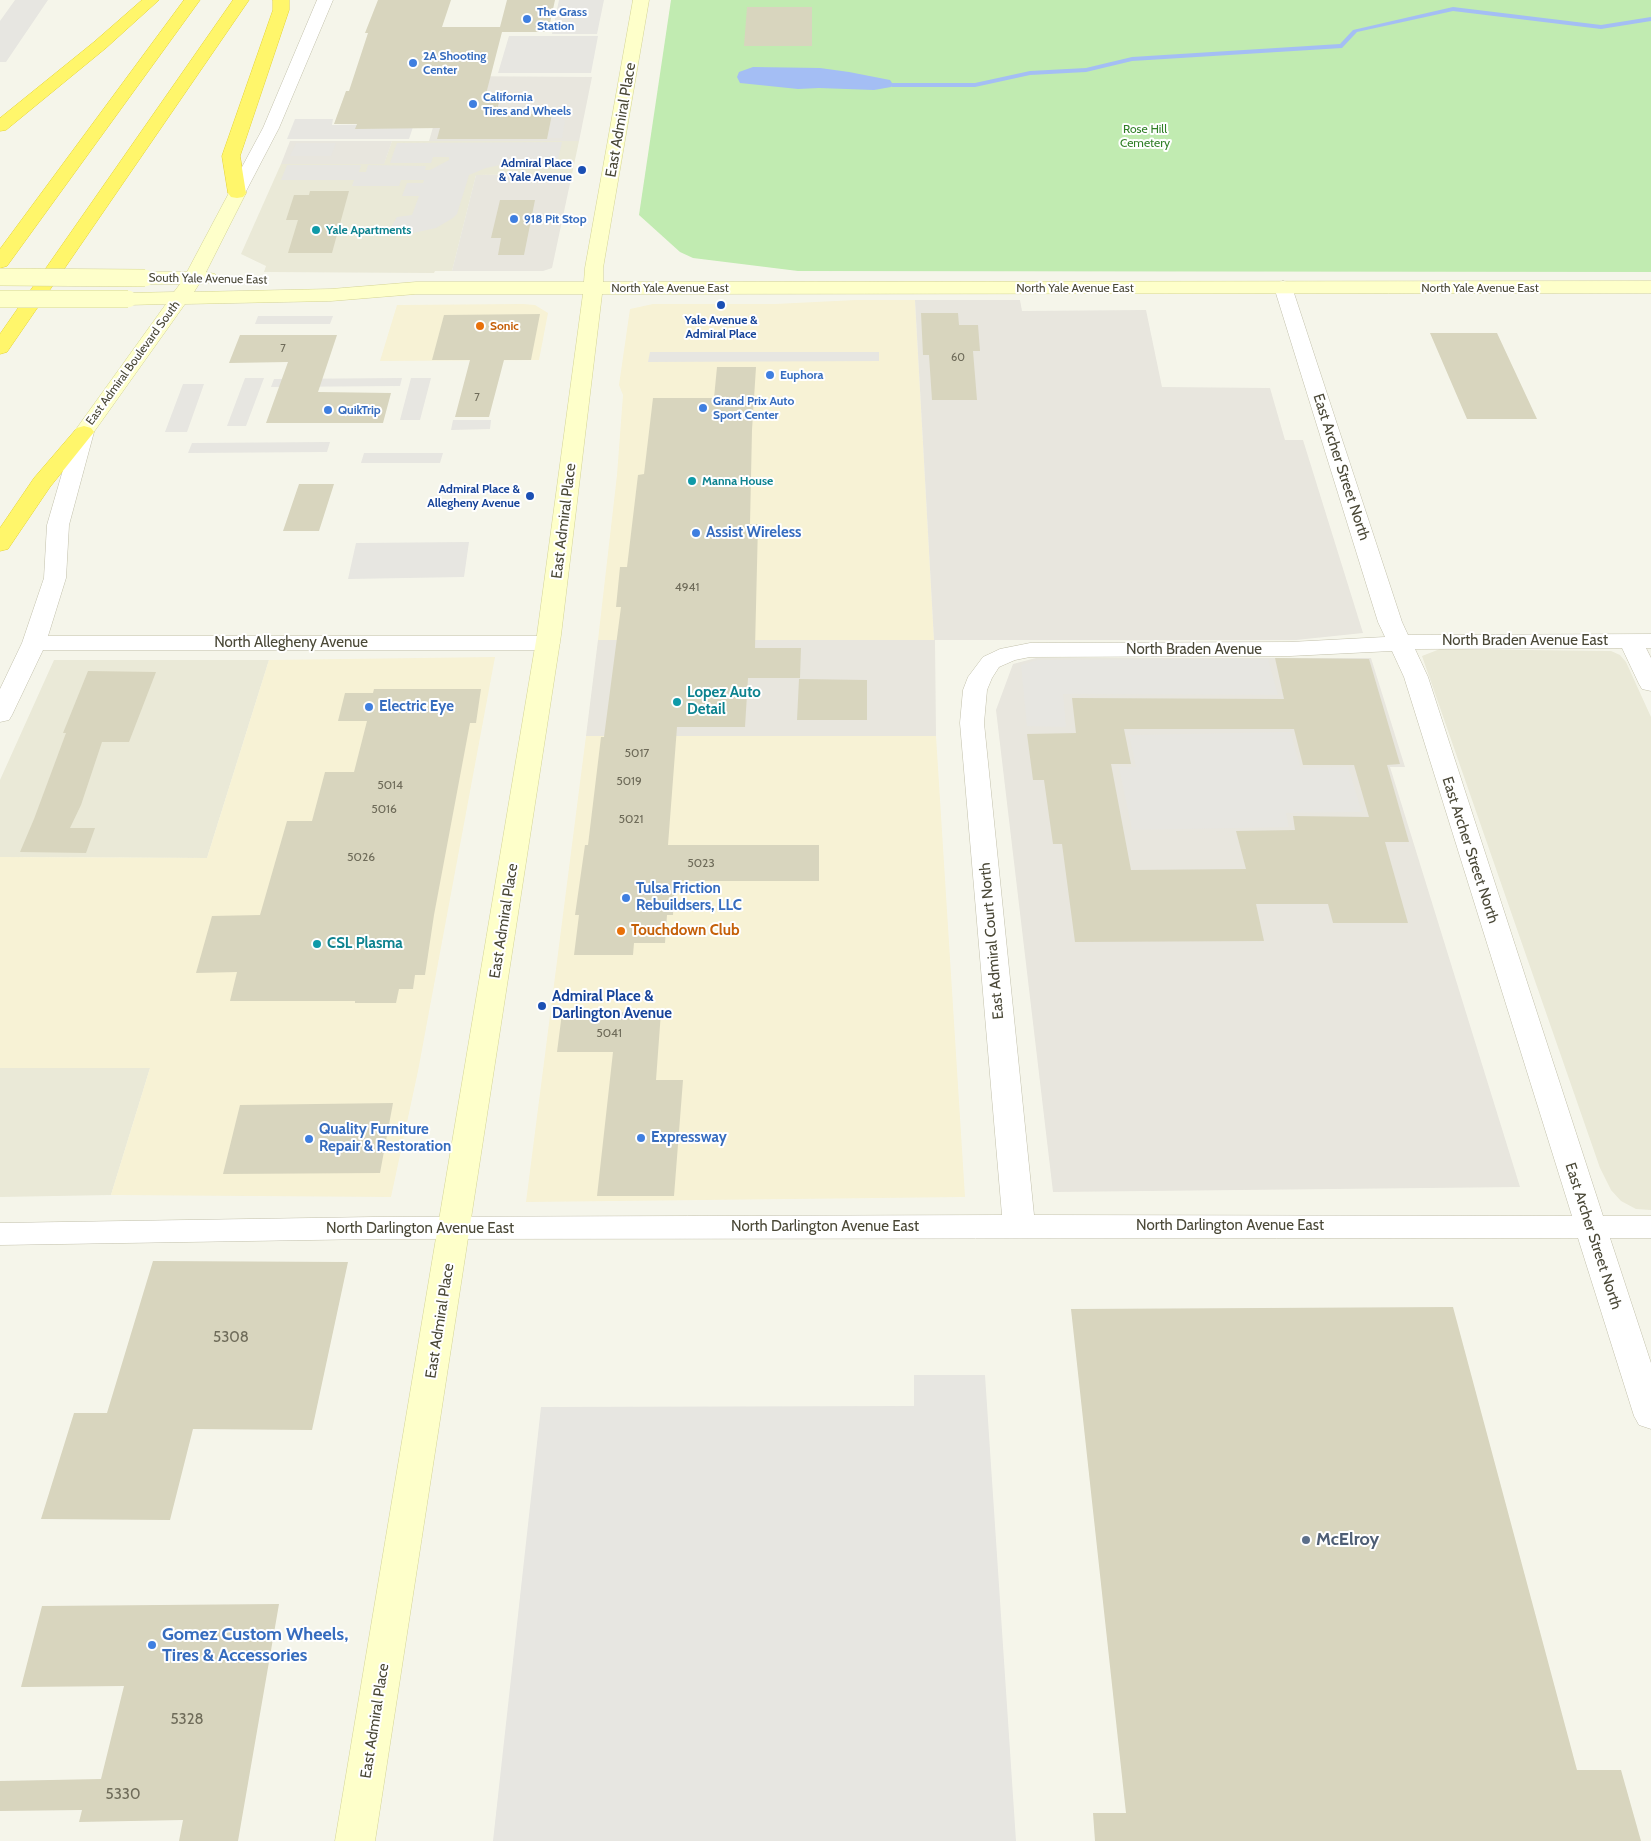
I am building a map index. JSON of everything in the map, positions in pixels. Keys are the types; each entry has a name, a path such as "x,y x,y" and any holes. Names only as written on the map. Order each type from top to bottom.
{"highway":[{"path":"0,126 100,45 151,0"},
{"path":"0,262 192,0"},
{"path":"0,348 241,0"},
{"path":"237,193 231,156 281,10 281,0"},
{"path":"0,544 42,483 84,432"}],"main road":[{"name":"East Admiral Place","path":"355,1841 548,643 592,308 595,265 641,0"},
{"name":"East Admiral Boulevard South","path":"84,432 194,278 237,193"},
{"name":"South Yale Avenue East","path":"0,277 194,278 337,282 416,288 498,288"},
{"name":"South Yale Avenue East","path":"0,299 128,299 331,295 416,288"},
{"name":"North Yale Avenue East","path":"498,288 1651,288"}],"street":[{"name":"East Admiral Boulevard South","path":"237,193 270,128 325,0"},
{"name":"East Archer Street North","path":"1283,287 1390,622 1416,677 1651,1416"},
{"name":"East Admiral Boulevard South","path":"0,715 34,643 55,578 58,525 84,432"},
{"name":"North Braden Avenue East","path":"1399,644 1436,641 1641,641"},
{"path":"1641,641 1651,684"},
{"name":"North Allegheny Avenue","path":"34,643 548,643"},
{"name":"North Braden Avenue","path":"991,662 1008,654 1030,650 1290,649 1399,644"},
{"name":"East Admiral Court North","path":"991,662 980,677 975,690 972,724 1019,1226"},
{"name":"North Darlington Avenue East","path":"0,1234 373,1228 1651,1227"}],"shaded area":[{"path":"15,0 48,0 6,62 0,62 0,21"},
{"path":"559,0 604,0 597,34 552,34"},
{"path":"509,36 598,36 591,73 498,73"},
{"path":"448,76 592,77 579,141 429,141"},
{"path":"554,108 567,108 562,138 548,138"},
{"path":"295,119 333,119 332,125 414,124 409,139 287,139"},
{"path":"290,141 392,141 384,164 281,164"},
{"name":"Yale Apartments","path":"392,141 579,141 572,174 476,175 452,271 435,271 434,273 264,272 266,266 241,254 281,164 384,163"},
{"path":"562,142 557,164 505,164 486,168 469,175 457,214 436,228 413,233 387,234 397,217 412,215 419,196 402,196 407,183 423,183 424,180 401,180 399,186 352,186 354,180 281,180 287,165 361,165 359,172 366,172 368,165 426,166 425,170 430,170 449,160 449,157 433,157 431,163 390,163 397,143"},
{"path":"296,143 336,143 331,156 290,156"},
{"path":"572,174 552,268 543,271 452,271 476,175"},
{"path":"856,300 915,300 934,640 598,640 617,475 623,395 619,385 630,309 653,304 775,304"},
{"path":"915,300 1020,300 1022,311 1146,310 1162,387 1270,388 1285,440 1303,440 1363,633 1296,640 935,640 936,736 586,736 598,640 934,640"},
{"path":"397,305 535,305 548,313 539,360 380,361"},
{"path":"258,316 333,316 330,324 255,324"},
{"path":"650,352 879,352 879,361 648,362"},
{"path":"245,378 264,378 246,426 227,426"},
{"path":"402,378 400,386 271,387 274,379"},
{"path":"411,378 431,378 420,420 400,420"},
{"path":"183,384 204,384 187,432 165,432"},
{"path":"453,420 491,420 490,429 451,430"},
{"path":"330,442 327,452 188,453 192,443"},
{"path":"364,453 443,453 440,463 361,463"},
{"path":"469,542 464,577 348,579 356,543"},
{"path":"1440,649 1611,651 1620,655 1626,662 1651,717 1651,1210 1636,1209 1621,1201 1611,1190 1600,1168 1422,656"},
{"path":"495,657 418,1071 391,1197 111,1195 150,1068 0,1068 0,857 207,858 269,660"},
{"path":"1036,658 1371,658 1405,767 1390,767 1520,1187 1053,1192 996,710 1013,664"},
{"path":"1268,659 1278,695 1063,694 1066,727 1027,726 1021,665 1037,660"},
{"path":"54,660 269,660 207,858 0,857 0,780"},
{"path":"1290,732 1301,768 1348,767 1362,812 1286,813 1289,827 1132,830 1119,767 1136,767 1129,735"},
{"path":"586,736 936,736 965,1197 526,1202"},
{"path":"0,1068 150,1068 111,1195 0,1197"},
{"path":"914,1375 985,1375 1016,1841 493,1841 541,1407 914,1406"}],"green space":[{"name":"Rose Hill Cemetery","path":"671,0 1651,0 1651,272 798,271 693,258 680,252 639,215"}],"water":[{"path":"753,67 820,68 890,80 892,83 891,87 874,90 798,89 740,83 737,77 739,72"}],"building":[{"path":"378,0 451,0 442,27 500,27 507,0 555,0 548,32 502,32 486,94 501,94 496,114 552,114 547,139 437,139 440,128 355,129 357,124 334,124 346,91 349,91 368,33 365,33"},
{"path":"747,7 812,7 812,46 744,46"},
{"name":"Yale Apartments","path":"310,191 349,191 332,253 288,253 298,220 286,220 294,195 309,195"},
{"name":"918 Pit Stop","path":"500,200 535,200 524,255 498,255 501,238 491,238"},
{"path":"921,313 958,313 959,325 978,325 980,351 973,351 977,400 932,400 929,355 923,355"},
{"path":"540,314 531,360 504,360 489,417 455,417 470,360 432,360 444,315"},
{"path":"1430,333 1497,333 1537,419 1467,419"},
{"path":"240,335 337,335 318,392 391,393 383,423 266,423 288,362 229,363"},
{"path":"717,367 756,367 752,430 750,524 758,524 755,648 801,648 800,678 748,678 745,727 677,727 668,845 819,845 819,881 675,881 673,915 667,915 665,943 634,943 633,955 574,955 579,915 575,915 585,845 588,845 601,737 604,737 621,607 616,607 620,567 627,567 638,475 644,474 653,398 714,398"},
{"path":"299,484 334,484 319,531 283,531"},
{"path":"1275,658 1369,659 1400,764 1387,765 1409,842 1385,842 1408,923 1333,923 1328,904 1256,904 1264,941 1075,942 1062,844 1053,844 1044,780 1033,780 1027,734 1076,733 1072,698 1284,699","holes":["1124,729 1294,729 1303,765 1354,765 1369,817 1293,816 1295,830 1236,831 1246,869 1131,870 1111,764 1131,764"]},
{"path":"88,671 156,672 129,742 102,742 81,805 70,828 95,828 86,853 20,852 66,733 63,733"},
{"path":"799,679 867,680 867,720 797,720"},
{"path":"374,689 481,689 476,723 470,723 434,915 425,975 415,975 413,989 399,989 396,1003 355,1003 355,1001 230,1001 237,972 196,973 212,916 260,915 287,821 312,821 325,772 354,772 367,721 338,721 345,693 373,693"},
{"name":"Expressway","path":"661,1012 656,1080 683,1080 674,1196 597,1196 613,1052 557,1052 562,1013"},
{"name":"Quality Furniture Repair & Restoration","path":"393,1103 380,1173 223,1174 240,1105"},
{"path":"153,1261 348,1262 312,1430 193,1429 170,1520 41,1519 74,1413 107,1413"},
{"name":"McElroy","path":"1453,1307 1577,1770 1621,1770 1641,1841 1095,1841 1093,1813 1126,1813 1071,1309"},
{"path":"279,1604 238,1841 179,1841 183,1820 79,1822 82,1810 0,1811 0,1781 101,1779 124,1686 21,1687 42,1606"}],"waterway":[{"path":"892,85 975,85 1030,73 1086,70 1132,59 1342,46 1355,31 1453,9 1601,27 1651,19"}],"place":[{"name":"The Grass Station","path":"527,19"},
{"name":"2A Shooting Center","path":"413,63"},
{"name":"California Tires and Wheels","path":"473,104"},
{"name":"Admiral Place & Yale Avenue","path":"582,170"},
{"name":"918 Pit Stop","path":"514,219"},
{"name":"Yale Apartments","path":"316,230"},
{"name":"Yale Avenue & Admiral Place","path":"721,305"},
{"name":"Sonic","path":"480,326"},
{"name":"Euphora","path":"770,375"},
{"name":"Grand Prix Auto Sport Center","path":"703,408"},
{"name":"QuikTrip","path":"328,410"},
{"name":"Manna House","path":"692,481"},
{"name":"Admiral Place & Allegheny Avenue","path":"530,496"},
{"name":"Assist Wireless","path":"696,533"},
{"name":"Lopez Auto Detail","path":"677,702"},
{"name":"Electric Eye","path":"369,707"},
{"name":"Tulsa Friction Rebuildsers, LLC","path":"626,898"},
{"name":"Touchdown Club","path":"621,931"},
{"name":"CSL Plasma","path":"317,944"},
{"name":"Admiral Place & Darlington Avenue","path":"542,1006"},
{"name":"Expressway","path":"641,1138"},
{"name":"Quality Furniture Repair & Restoration","path":"309,1139"},
{"name":"McElroy","path":"1306,1540"},
{"name":"Gomez Custom Wheels, Tires & Accessories","path":"152,1645"}]}
